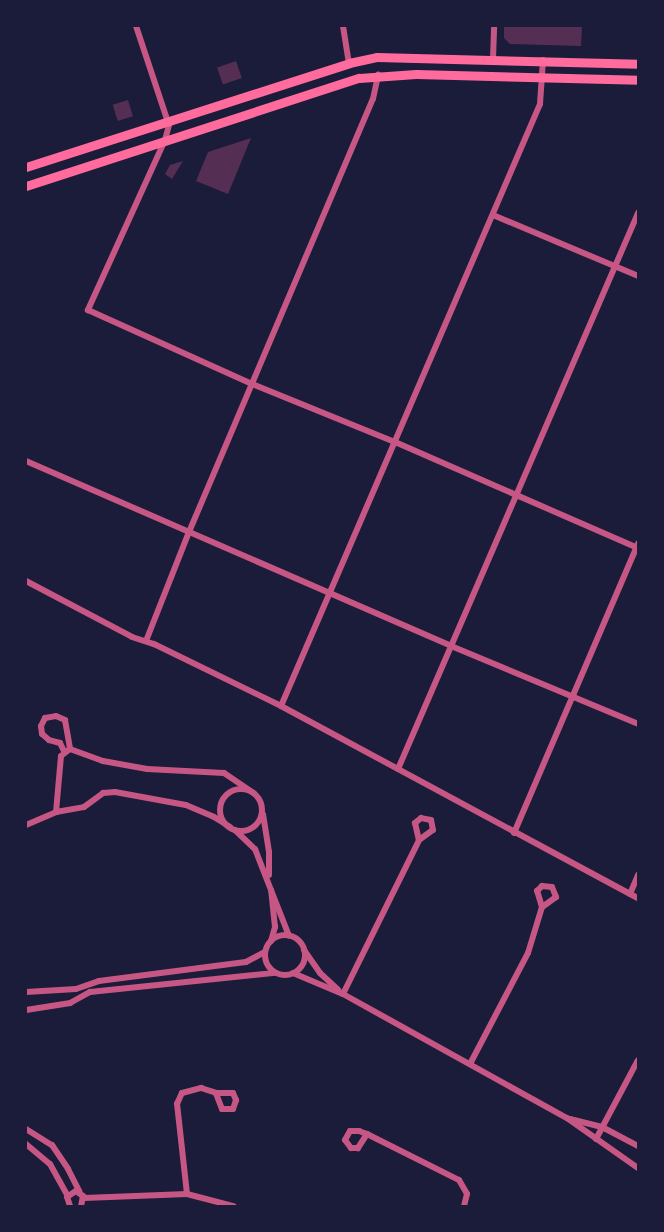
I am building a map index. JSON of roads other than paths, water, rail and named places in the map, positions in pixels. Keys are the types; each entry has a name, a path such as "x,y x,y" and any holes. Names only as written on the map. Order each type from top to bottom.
{"main road":[{"path":"26,167 348,63 377,57 639,64"},
{"path":"26,186 344,83 378,75 639,80"}],"street":[{"path":"136,26 168,121 165,140 88,310 252,384 395,442 638,546 514,833"},
{"path":"343,26 348,63"},
{"path":"493,59 494,26"},
{"path":"281,706 540,104 543,60"},
{"path":"146,641 189,532 373,99 378,75"},
{"path":"398,769 639,213"},
{"path":"493,215 639,276"},
{"path":"26,461 451,646 639,724"},
{"path":"26,580 132,637 146,641 281,706 639,898"},
{"path":"56,812 67,750 65,720 56,716 45,718 41,726 42,734 49,740 60,743 67,750 103,761 147,769 224,773 254,793 262,804 269,852 268,878"},
{"path":"254,793 242,789 229,793 221,804 222,817 232,829 241,831 254,827 262,810"},
{"path":"26,825 56,812 84,807 103,793 115,792 186,805 214,817 255,849 268,878 288,936 303,947 320,973 343,994"},
{"path":"343,994 419,840"},
{"path":"630,894 639,876"},
{"path":"26,1010 64,1005 99,981 246,962 265,952 271,941 275,927 272,890"},
{"path":"470,1064 520,971 542,907"},
{"path":"271,941 288,936"},
{"path":"293,973 302,965 303,947"},
{"path":"265,952 267,964 275,973"},
{"path":"26,992 84,990 293,973 343,994 470,1064 567,1119 639,1168"},
{"path":"596,1139 639,1060"},
{"path":"186,1194 177,1104 182,1093 193,1089 208,1089 216,1093"},
{"path":"567,1119 603,1127 639,1146"},
{"path":"26,1129 51,1145 84,1198"},
{"path":"367,1134 459,1180 467,1194 464,1206"},
{"path":"26,1144 50,1164 68,1196 70,1206"},
{"path":"68,1196 73,1191 79,1191"},
{"path":"84,1198 186,1194 233,1206"},
{"path":"81,1206 84,1198"}]}
